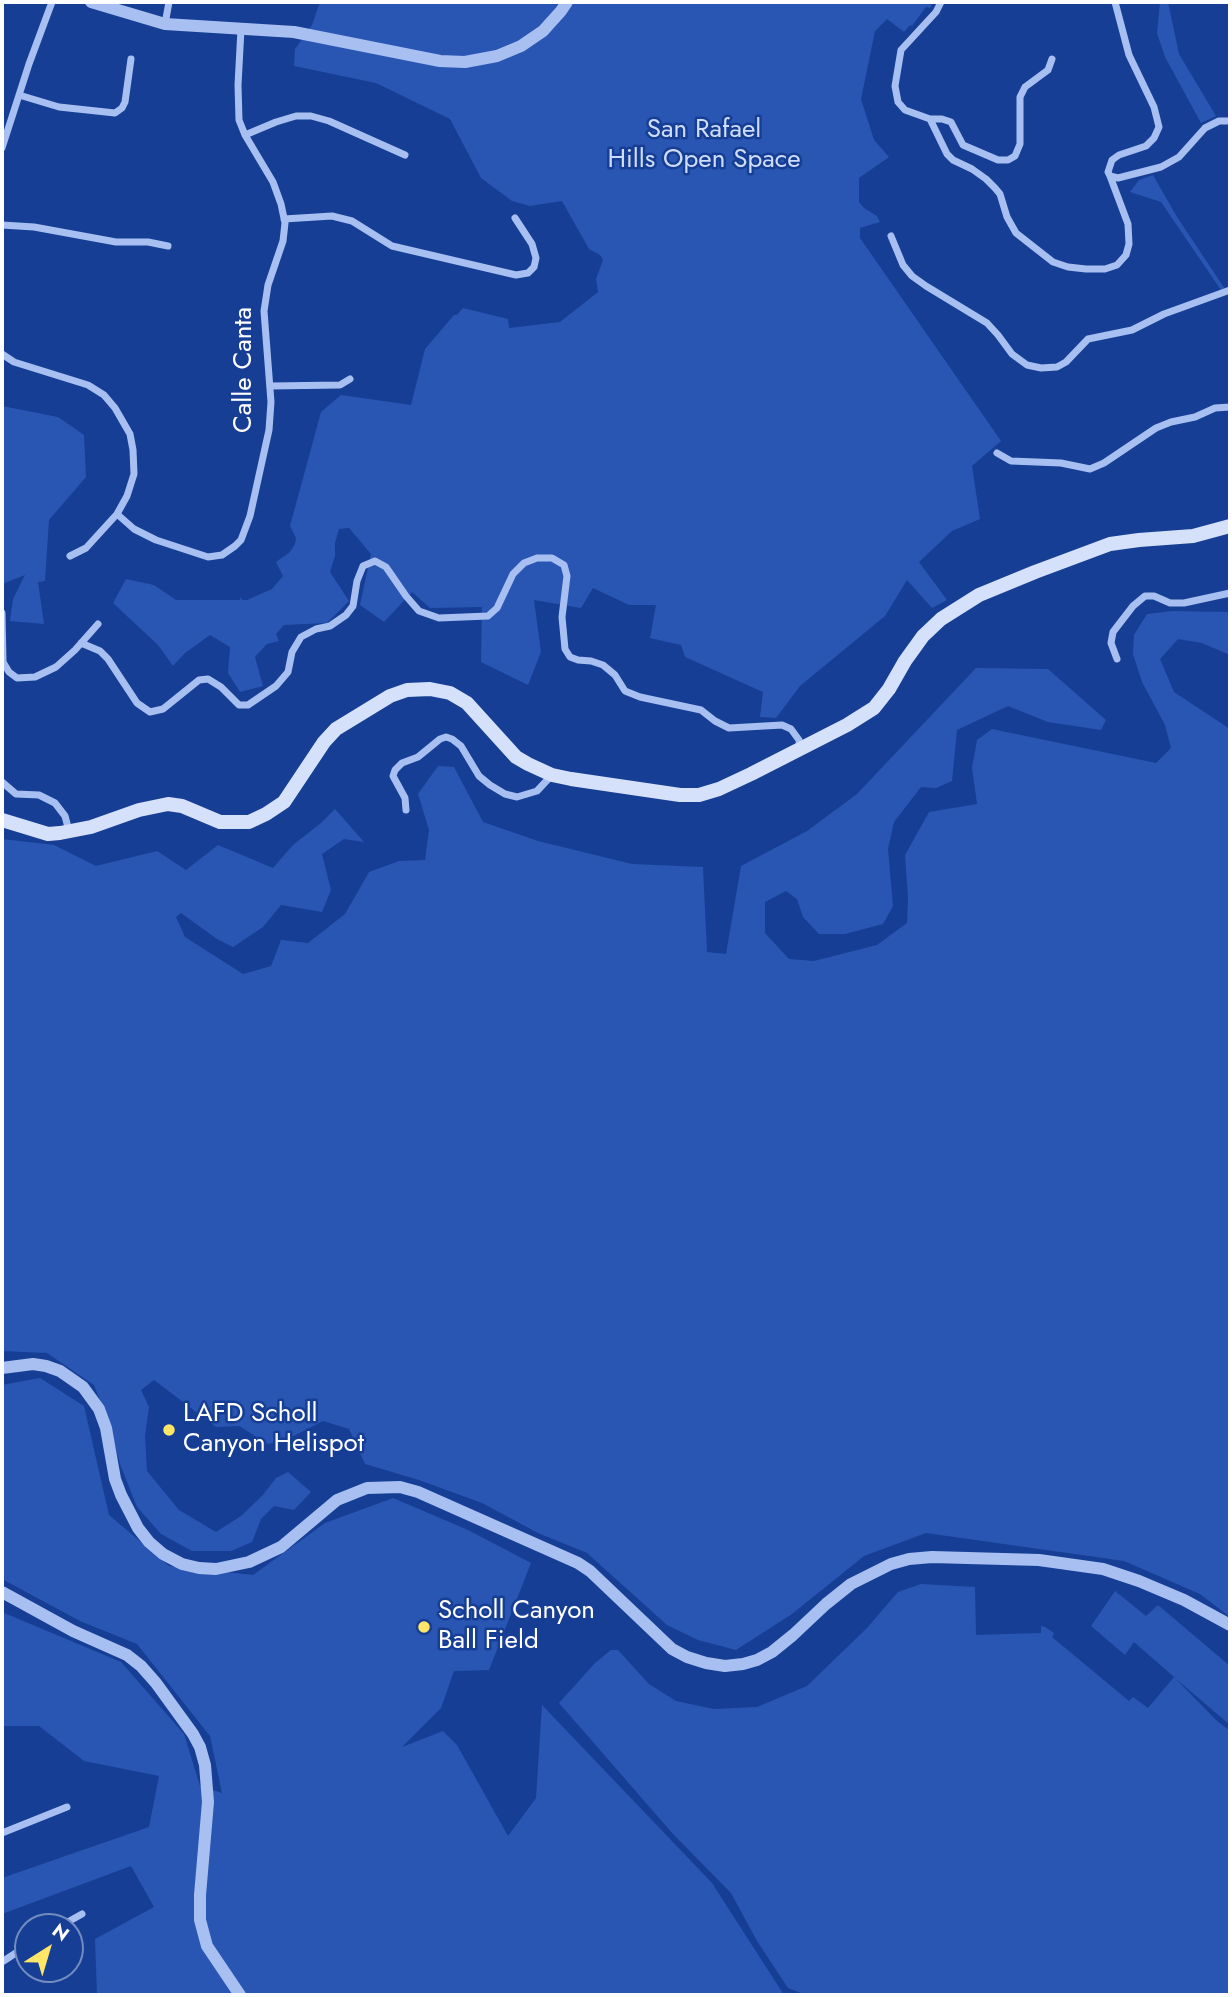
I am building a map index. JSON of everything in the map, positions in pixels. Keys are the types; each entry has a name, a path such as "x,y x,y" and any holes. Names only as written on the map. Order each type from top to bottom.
{"main road":[{"path":"2,820 48,834 91,827 168,804 182,806 220,821 249,822 284,802 324,742 337,729 390,696 407,690 430,689 450,693 467,703 516,757 552,775 680,795 699,795 719,789 847,725 874,708 923,636 941,619 979,595 1111,544 1193,536 1230,526"}],"street":[{"path":"2,148 52,2"},
{"path":"91,2 165,24 294,32 440,61 465,62 497,56 521,46 543,30 567,2"},
{"path":"165,24 169,2"},
{"path":"941,2 936,12 901,50 895,86 898,102 905,110 930,120 942,119 951,122 963,145 998,160 1015,156 1020,144 1020,97 1025,86 1048,71 1052,59"},
{"path":"930,120 947,154 986,179 1000,194 1007,217 1016,233 1053,262 1068,267 1105,269 1117,265 1126,255 1129,244 1128,224 1108,172 1112,160 1146,146 1159,127 1154,107 1129,55 1115,2"},
{"name":"Calle Canta","path":"117,514 134,528 156,540 208,557 222,555 235,546 241,540 250,516 266,443 271,402 264,311 268,285 283,241 284,219 273,182 239,120 241,29"},
{"path":"19,95 59,107 115,113 124,106 131,59"},
{"path":"245,135 296,116 311,116 329,121 405,155"},
{"path":"1110,176 1118,178 1161,167 1180,157 1205,128 1219,121 1230,121"},
{"path":"284,219 332,216 352,221 393,246 516,275 528,273 534,267 536,258 532,244 515,218"},
{"path":"2,225 34,227 116,242 148,242 168,246"},
{"path":"891,236 903,265 912,276 987,323 1012,354 1027,365 1041,368 1057,367 1066,362 1088,339 1132,330 1164,314 1230,289"},
{"path":"2,354 14,362 88,385 104,395 116,408 130,434 134,474 127,496 117,514 86,548 70,556"},
{"path":"270,386 341,385 350,379"},
{"path":"997,453 1011,461 1061,463 1090,469 1104,463 1156,428 1195,417 1215,408 1230,407"},
{"path":"81,643 100,651 137,703 150,712 163,709 199,680 208,679 221,687 239,705 248,705 276,686 288,672 292,652 301,637 316,629 330,626 346,615 353,606 363,566 375,561 386,567 419,611 439,618 488,616 497,608 513,574 524,563 537,558 552,558 564,565 567,576 562,617 565,649 570,657 603,665 615,675 625,691 640,697 701,710 729,728 782,725 791,729 799,740 800,748"},
{"path":"1117,659 1111,643 1113,632 1133,606 1145,596 1154,596 1170,603 1184,603 1230,593"},
{"path":"2,613 3,662 17,678 35,677 56,667 98,624"},
{"path":"406,810 405,798 393,776 395,770 446,737 461,746 479,776 506,794 517,797 537,791 552,775"},
{"path":"2,782 16,794 39,795 55,803 65,816 69,831"},
{"path":"2,1368 33,1364 46,1366 60,1370 83,1387 100,1409 115,1479 138,1528 163,1554 182,1564 199,1568 216,1569 249,1562 281,1547 337,1500 367,1488 400,1487 418,1492 578,1563 590,1571 672,1649 706,1663 743,1664 757,1660 793,1635 851,1584 891,1564 932,1557 1039,1560 1103,1569 1184,1600 1230,1625"},
{"path":"2,1592 73,1632 127,1655 156,1683 194,1734 205,1765 208,1802 200,1920 207,1946 240,1995"},
{"path":"2,1833 67,1807"}],"green space":[{"name":"San Rafael Hills Open Space","path":"320,2 933,2 904,32 887,19 875,31 861,99 874,140 889,157 859,178 859,202 877,216 880,222 860,228 860,238 1001,441 972,466 980,519 952,531 919,562 947,600 932,608 907,580 885,616 800,686 776,718 760,717 763,692 685,657 681,645 650,638 656,605 629,605 593,588 581,608 534,600 541,652 528,685 481,662 482,607 430,608 412,592 384,622 360,605 371,554 349,528 339,529 330,572 349,601 327,623 284,625 276,634 279,641 267,644 255,657 263,686 240,692 228,673 230,647 210,635 185,653 173,666 158,645 113,603 126,579 154,585 176,600 240,600 241,597 242,600 247,600 272,589 283,576 276,562 290,552 295,544 296,538 290,526 321,412 341,395 411,405 425,349 463,308 508,319 509,328 560,322 598,292 596,279 603,260 589,249 562,201 530,206 512,201 481,178 450,119 376,83 294,66 295,49 312,25"},
{"path":"1160,2 1168,2 1179,54 1216,116 1201,123 1165,57 1157,33"},
{"path":"1153,175 1177,217 1225,289 1221,290 1161,202 1130,192 1139,180"},
{"path":"2,406 58,417 84,435 86,477 49,520 45,581 38,582 44,624 10,621 13,599 25,575 2,584"},
{"path":"1173,611 1230,612 1230,655 1202,643 1178,639 1160,659 1174,692 1230,729 1230,1617 1200,1594 1124,1561 926,1533 864,1556 792,1614 736,1650 698,1640 667,1625 587,1553 538,1533 482,1503 365,1464 349,1429 323,1421 286,1440 268,1444 239,1426 216,1427 154,1380 141,1390 149,1407 145,1436 147,1471 179,1510 216,1532 241,1516 276,1478 288,1472 311,1492 294,1510 274,1506 261,1519 252,1542 231,1551 192,1551 161,1534 137,1507 94,1385 47,1353 2,1351 2,839 54,845 96,866 157,851 186,870 218,845 273,868 293,845 335,809 364,842 344,839 322,854 331,890 322,912 281,905 263,927 233,947 181,913 176,917 185,937 243,974 271,966 281,940 308,943 345,914 369,872 399,861 425,860 429,830 418,794 438,766 454,767 483,822 538,841 632,864 703,867 707,952 726,954 741,866 807,831 857,794 976,668 1048,669 1106,720 1101,730 1048,722 1008,706 957,730 952,781 936,788 921,787 894,822 888,849 893,906 883,924 845,934 819,934 803,917 797,899 786,891 765,902 765,933 789,959 814,961 877,945 907,923 905,855 929,812 977,804 972,768 977,740 992,729 1156,763 1171,748 1165,725 1142,682 1133,654 1134,635 1147,614"},
{"path":"40,1378 84,1406 109,1515 169,1566 253,1575 325,1523 393,1498 468,1530 531,1563 489,1670 454,1671 441,1708 402,1747 443,1731 457,1745 508,1836 536,1798 542,1705 712,1883 784,1995 97,1995 95,1939 154,1907 131,1866 2,1914 2,1878 149,1827 159,1776 84,1761 39,1726 2,1726 2,1612 121,1662 184,1734 200,1786 222,1793 210,1736 137,1644 80,1621 2,1579 2,1385"},
{"path":"921,1584 975,1587 976,1635 1041,1633 1041,1626 1045,1627 1054,1633 1052,1637 1129,1701 1133,1697 1148,1708 1174,1677 1134,1642 1125,1655 1091,1626 1115,1591 1146,1616 1158,1605 1230,1666 1230,1725 1175,1678 1230,1731 1230,1995 806,1995 788,1988 757,1941 731,1893 673,1834 559,1703 595,1663 611,1650 618,1650 649,1684 676,1701 714,1709 757,1707 807,1686 867,1628 898,1592"}],"place":[{"name":"LAFD Scholl Canyon Helispot","path":"169,1430"},
{"name":"Scholl Canyon Ball Field","path":"424,1627"}]}
